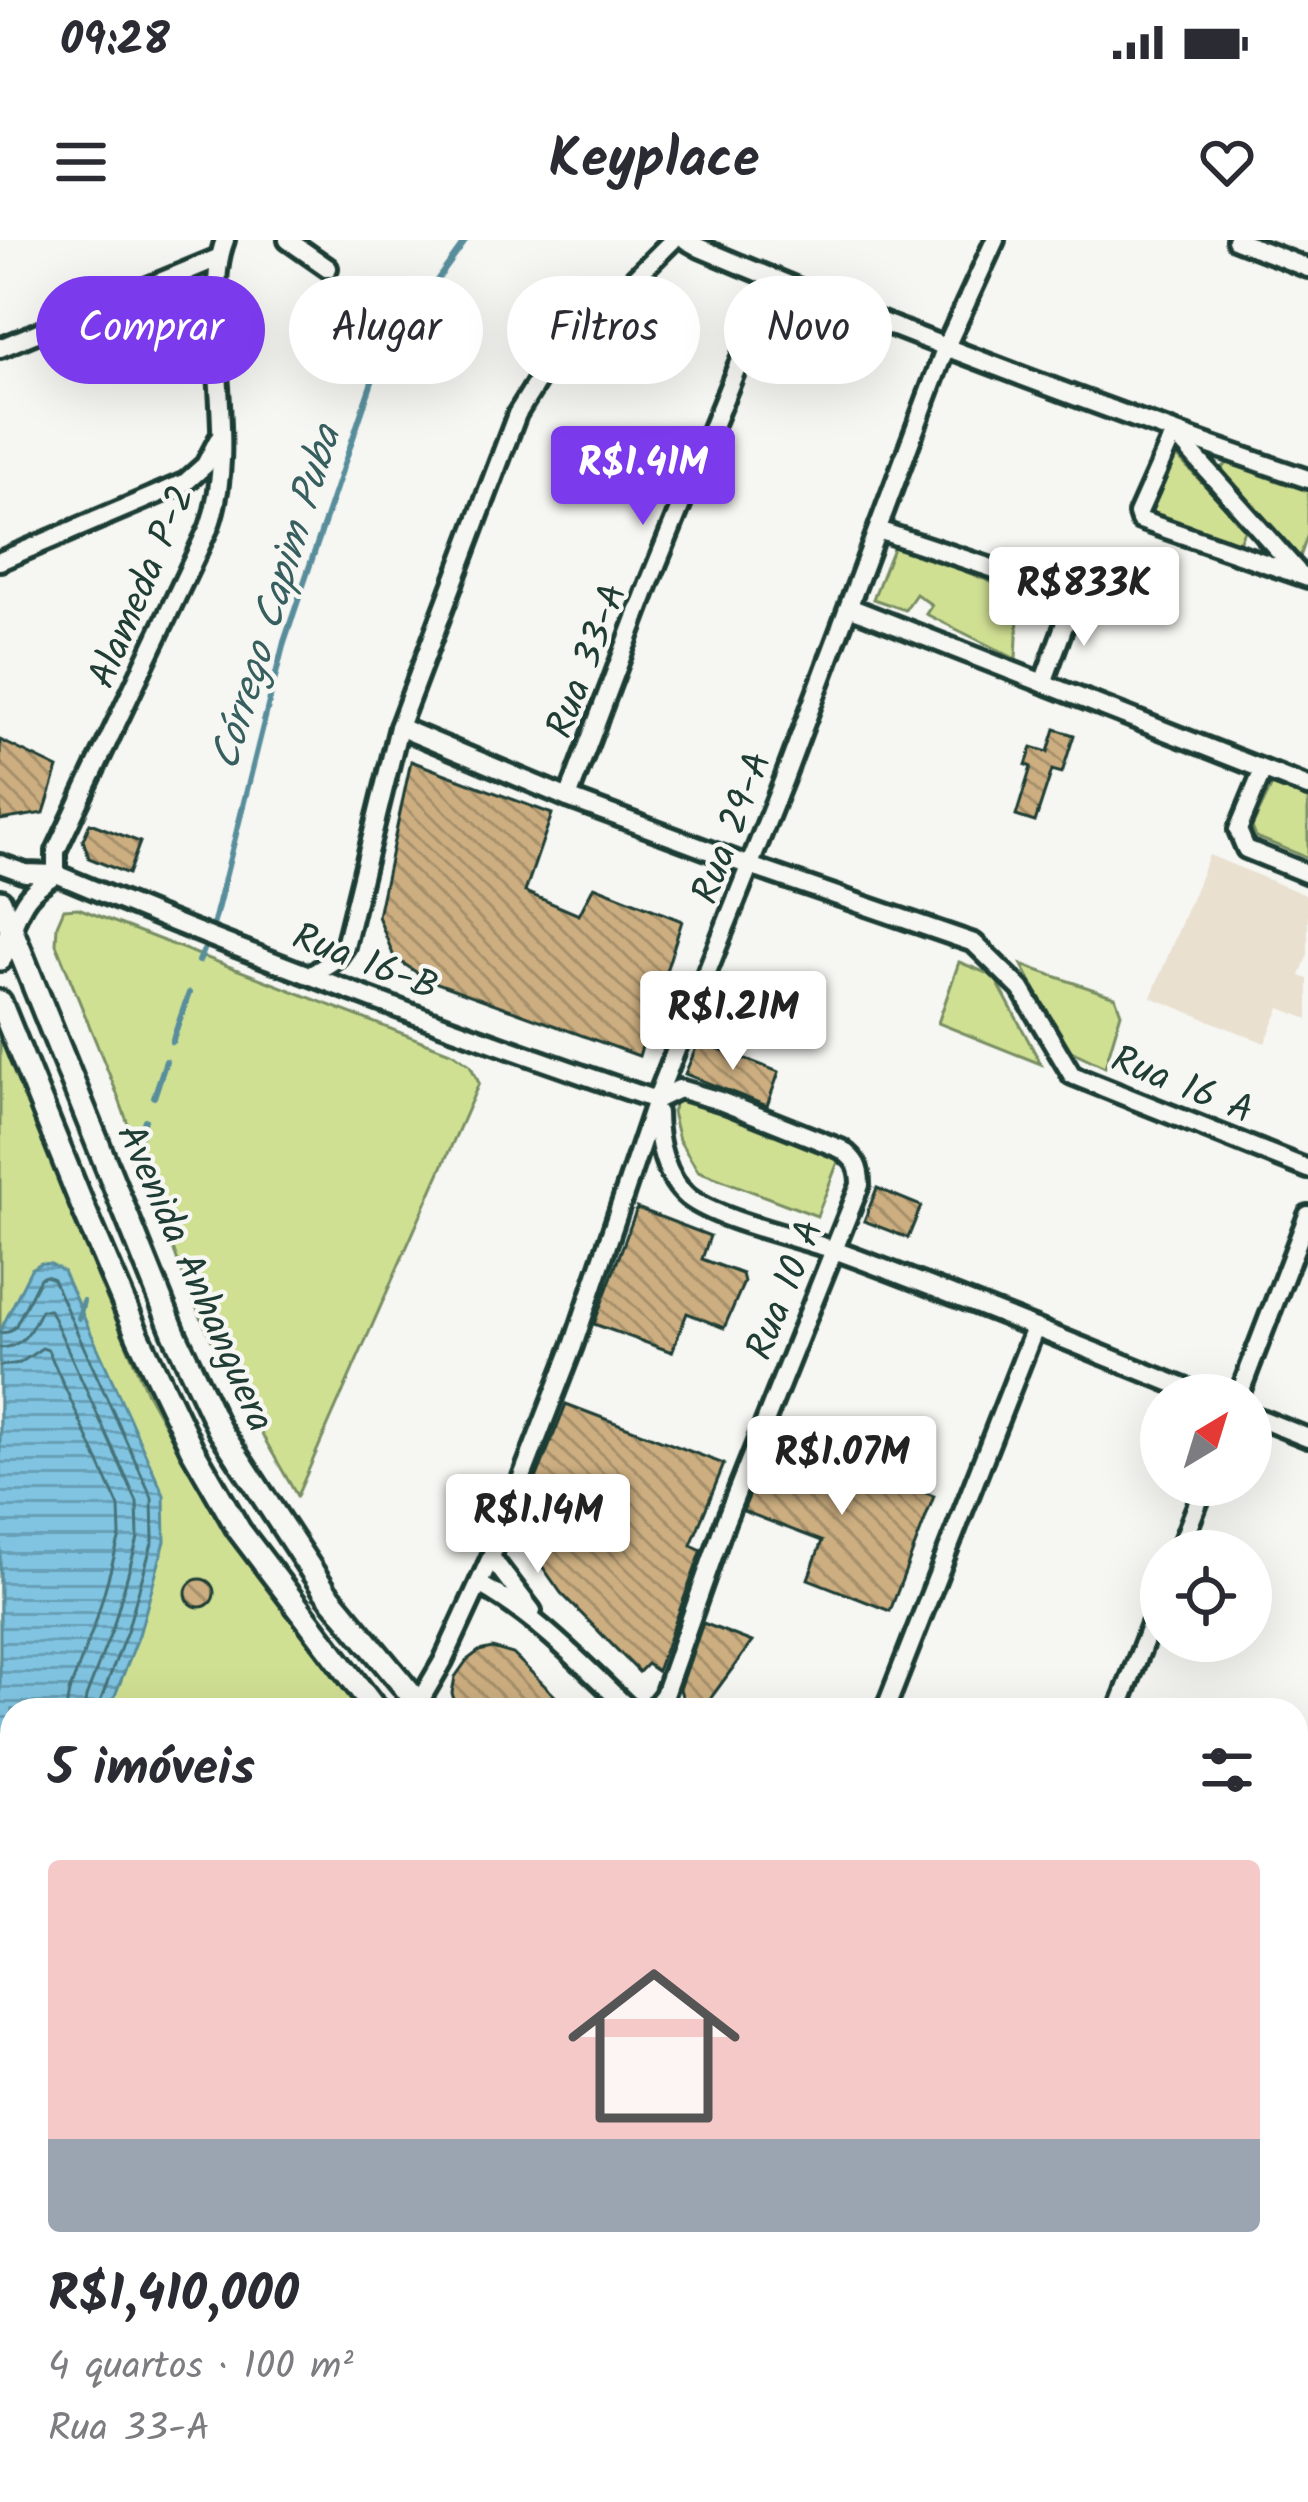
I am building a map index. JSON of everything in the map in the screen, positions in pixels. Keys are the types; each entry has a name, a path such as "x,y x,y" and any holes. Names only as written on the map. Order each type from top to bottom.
{"main road":[{"name":"Avenida Anhanguera","path":"0,901 174,1333 219,1429 325,1591 410,1698"},
{"path":"0,959 12,929"},
{"name":"Avenida Anhanguera","path":"0,1003 82,1207 191,1449 239,1530 367,1698"}],"street":[{"path":"288,240 328,268"},
{"path":"311,975 335,960 345,946 399,727 517,414 548,364 673,240"},
{"path":"686,240 765,276"},
{"name":"Rua 29-A","path":"423,1698 491,1557 573,1346 656,1100 750,866 945,349 995,240"},
{"path":"1236,240 1308,268"},
{"path":"0,348 222,249"},
{"name":"Alameda P-2","path":"56,874 56,851 209,527 220,494 214,343 222,249"},
{"path":"892,328 1308,479"},
{"name":"Rua 33-A","path":"568,798 730,384"},
{"path":"1174,433 1304,577"},
{"path":"1174,433 1138,514 1140,520 1304,577"},
{"path":"0,561 200,473 220,434"},
{"path":"169,490 191,489 202,497 209,527"},
{"path":"878,530 1075,596 1043,683"},
{"path":"1304,577 1308,556"},
{"path":"849,607 1308,788"},
{"name":"Rua 16 A","path":"399,727 568,798 974,943 1021,989 1072,1075 1308,1169"},
{"path":"1263,770 1238,830 1246,849 1308,874"},
{"name":"Rua 16-B","path":"0,864 25,873 56,874 501,1047 656,1100"},
{"path":"12,929 34,887 56,874"},
{"name":"Rua 10 A","path":"656,1100 680,1089 720,1101 841,1149 860,1168 860,1185 725,1522 662,1698"},
{"path":"656,1100 662,1151 676,1184 688,1197 714,1211 834,1250 1150,1374"},
{"path":"1247,1374 1308,1215"},
{"path":"890,1698 1035,1328"},
{"path":"1272,1423 1308,1438"},
{"path":"491,1557 543,1627"},
{"path":"478,1584 543,1627 617,1698"},
{"path":"1123,1698 1140,1653"}],"shaded area":[{"path":"1209,855 1308,896 1308,954 1300,976 1308,979 1308,1019 1280,1008 1265,1043 1151,997"}],"green space":[{"path":"1172,451 1245,528 1237,547 1148,515"},
{"path":"1231,461 1308,490 1308,534 1300,557 1276,542 1220,469"},
{"path":"895,543 1019,593 1016,659 926,614 932,605 916,594 905,610 873,599"},
{"path":"1272,785 1308,799 1308,858 1256,837 1252,827"},
{"path":"78,908 453,1053 470,1065 479,1083 297,1496 224,1368 188,1289 56,944 64,909"},
{"path":"959,962 994,976 1041,1064 938,1023"},
{"path":"1022,965 1115,997 1121,1013 1105,1067 1065,1048"},
{"path":"0,1019 74,1221 147,1393 225,1534 350,1698 0,1698"},
{"path":"680,1090 841,1154 817,1216 698,1171 679,1140 672,1112"}],"water":[{"path":"41,1263 63,1271 164,1495 165,1541 139,1635 114,1698 0,1698 0,1331 31,1269"}],"building":[{"path":"1055,729 1074,735 1062,773 1052,770 1035,822 1016,816 1032,747 1048,752"},
{"path":"0,740 58,768 44,813 0,820"},
{"path":"411,761 552,814 525,892 579,915 594,886 682,921 639,1056 426,979 394,957 378,916"},
{"path":"90,823 140,842 128,874 89,858 83,840"},
{"path":"699,1041 779,1072 767,1106 685,1074"},
{"path":"877,1188 921,1206 908,1238 864,1221"},
{"path":"637,1208 710,1236 702,1259 742,1274 744,1282 724,1328 687,1313 672,1352 594,1324"},
{"path":"566,1404 724,1464 691,1545 702,1550 657,1671 647,1664 639,1672 561,1593 516,1529"},
{"path":"774,1435 934,1496 890,1611 808,1579 822,1541 743,1511"},
{"path":"200,1579 210,1583 214,1593 210,1603 200,1607 190,1603 186,1593 190,1583"},
{"path":"703,1623 752,1642 711,1698 683,1698 680,1689"},
{"path":"492,1648 513,1654 557,1698 453,1698 455,1677 479,1651"}],"waterway":[{"name":"Córrego Capim Puba","path":"213,926 284,642 379,361 466,240"},
{"name":"Córrego Capim Puba","path":"199,961 204,950"},
{"name":"Córrego Capim Puba","path":"172,1042 189,993"},
{"name":"Córrego Capim Puba","path":"154,1097 166,1061"},
{"name":"Córrego Capim Puba","path":"132,1159 145,1120"},
{"name":"Córrego Capim Puba","path":"79,1318 83,1301"}]}
